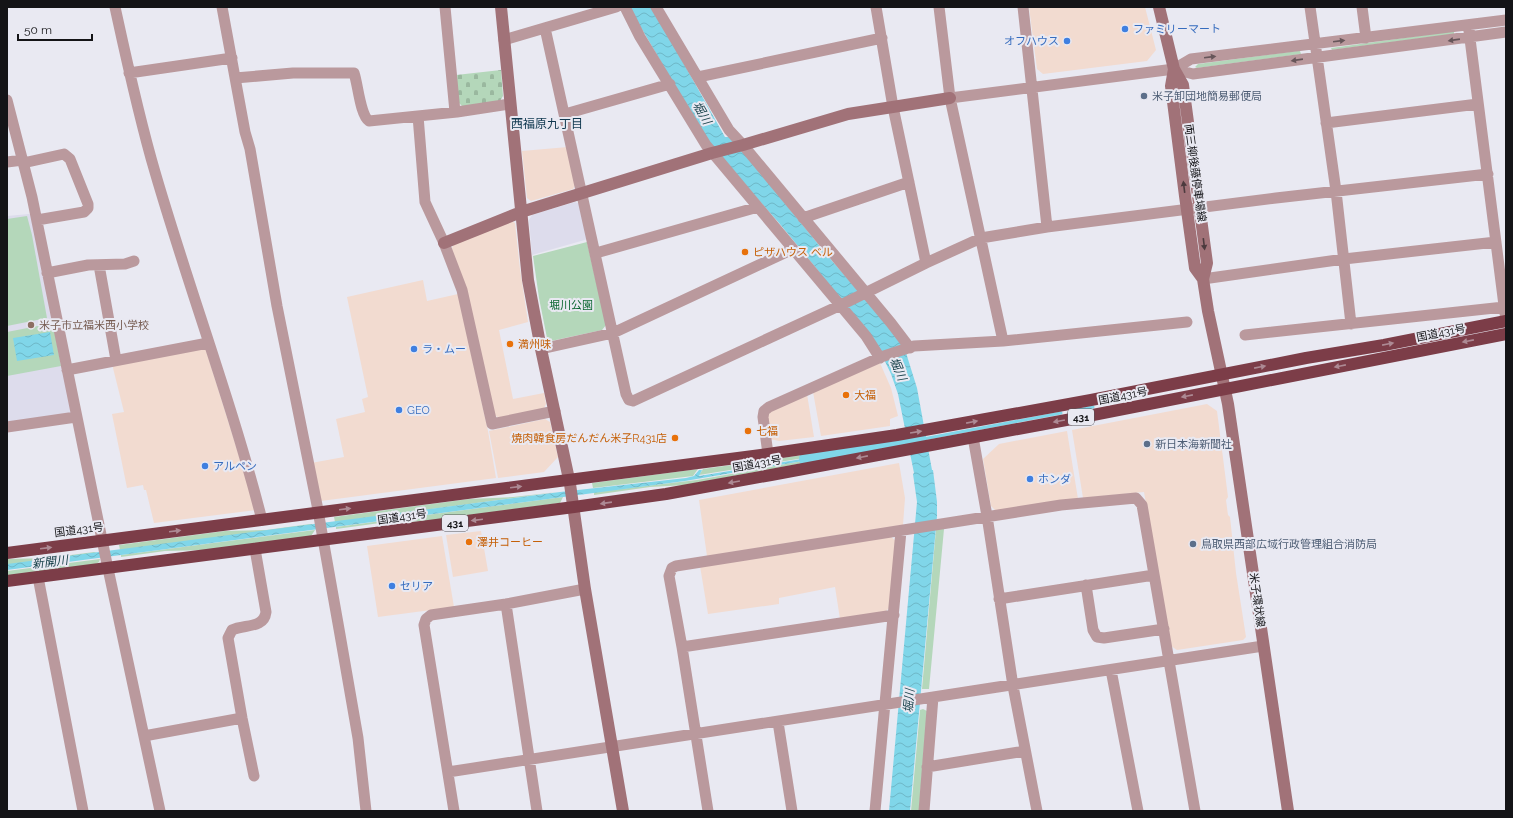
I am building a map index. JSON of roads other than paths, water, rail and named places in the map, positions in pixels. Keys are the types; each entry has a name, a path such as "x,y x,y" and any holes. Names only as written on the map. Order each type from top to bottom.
{"highway":[{"name":"国道431号","path":"7,553 103,543 262,520 318,516 570,482 897,435 1506,321"},
{"name":"国道431号","path":"7,581 107,566 255,549 322,538 666,494 1225,389 1506,334"}],"street":[{"path":"115,7 129,73 155,172 208,343 232,414 262,520"},
{"path":"222,7 245,132 250,149 277,306 318,516 358,738 366,811"},
{"path":"445,7 455,112"},
{"path":"501,7 528,280 541,349 570,482 585,589 623,811"},
{"path":"504,40 616,7"},
{"path":"625,7 640,37 706,145 866,336 880,357"},
{"path":"656,7 729,130 866,293 908,348"},
{"path":"876,7 893,107 926,263"},
{"path":"939,7 950,98 1004,341"},
{"path":"1023,7 1047,227"},
{"name":"両三柳後藤停車場線","path":"1159,7 1174,69 1183,84 1207,263 1203,279 1208,311 1225,389"},
{"path":"1310,7 1336,191 1351,324"},
{"path":"1362,7 1366,38"},
{"path":"1174,69 1191,59 1506,20"},
{"path":"1468,25 1506,321"},
{"path":"545,28 627,398 633,401 840,306 926,263 981,238 1047,227 1336,191 1488,174"},
{"path":"444,243 521,212 712,153 848,114 950,98 1174,69 1193,74 1506,32"},
{"path":"698,77 882,38"},
{"path":"129,73 232,58"},
{"name":"両三柳後藤停車場線","path":"1174,69 1171,86 1187,210 1196,268 1203,279"},
{"path":"235,78 351,72 355,75 363,112 369,121 455,112 510,104"},
{"path":"565,114 670,84"},
{"path":"7,100 37,220 107,566 160,811"},
{"path":"1326,123 1478,104"},
{"path":"418,116 425,202 444,243 462,290 492,424 555,411"},
{"path":"7,162 23,162 64,154 70,159 88,204 88,208 84,212 37,220"},
{"path":"803,218 909,182"},
{"path":"596,253 758,206"},
{"path":"1203,279 1344,259 1496,242"},
{"path":"541,349 613,333 794,249"},
{"path":"47,273 88,265 125,264 134,261"},
{"path":"99,265 116,360"},
{"path":"1245,335 1504,307"},
{"path":"768,454 763,417 766,409 880,357 914,346 1004,341 1187,322"},
{"path":"67,370 208,343"},
{"name":"米子環状線","path":"1225,389 1288,811"},
{"path":"7,427 76,417"},
{"path":"973,437 987,516 1013,686 1036,811"},
{"path":"708,811 682,647 669,576 672,568 676,566 987,516 1061,505 1136,498 1142,505 1195,811"},
{"path":"875,811 891,703 894,615 906,530"},
{"path":"254,776 228,638 232,630 258,624 263,621 265,617 266,612 255,549"},
{"path":"1000,599 1154,575"},
{"path":"38,577 83,811"},
{"path":"1086,585 1093,630 1097,637 1104,638 1164,629"},
{"path":"454,811 424,625 426,619 432,615 506,604 585,589"},
{"path":"506,604 537,811"},
{"path":"682,647 894,615"},
{"path":"448,772 529,761 891,703 1013,686 1263,646"},
{"path":"1111,670 1138,811"},
{"path":"924,811 930,698"},
{"path":"144,736 242,718"},
{"path":"778,722 792,811"},
{"path":"927,767 1025,751"}],"water":[{"name":"堀川","path":"629,7 652,7 725,137 731,137 827,255 905,345 917,388 933,470 937,502 937,516 910,811 889,811 917,502 914,473 898,394 891,374 880,351 779,223 709,144"},
{"path":"50,332 54,355 17,361 13,338"},
{"name":"新開川","path":"832,454 832,456 685,481 7,570 7,564 560,492 686,478 694,476 699,470 702,470 699,476"}],"waterway":[{"path":"1073,411 1093,407"},
{"path":"923,439 1061,413"},
{"path":"808,459 918,440"}],"place":[{"name":"ファミリーマート","path":"1125,29"},
{"name":"オフハウス","path":"1067,41"},
{"name":"米子卸団地簡易郵便局","path":"1144,96"},
{"name":"ピザハウス ベル","path":"745,252"},
{"name":"米子市立福米西小学校","path":"31,325"},
{"name":"満州味","path":"510,344"},
{"name":"ラ・ムー","path":"414,349"},
{"name":"大福","path":"846,395"},
{"name":"GEO","path":"399,410"},
{"name":"七福","path":"748,431"},
{"name":"焼肉韓食房だんだん米子R431店","path":"675,438"},
{"name":"新日本海新聞社","path":"1147,444"},
{"name":"アルペン","path":"205,466"},
{"name":"ホンダ","path":"1030,479"},
{"name":"澤井コーヒー","path":"469,542"},
{"name":"鳥取県西部広域行政管理組合消防局","path":"1193,544"},
{"name":"セリア","path":"392,586"}],"district":[{"name":"西福原九丁目","path":"547,124"}],"park label":[{"name":"堀川公園","path":"571,305"}]}
